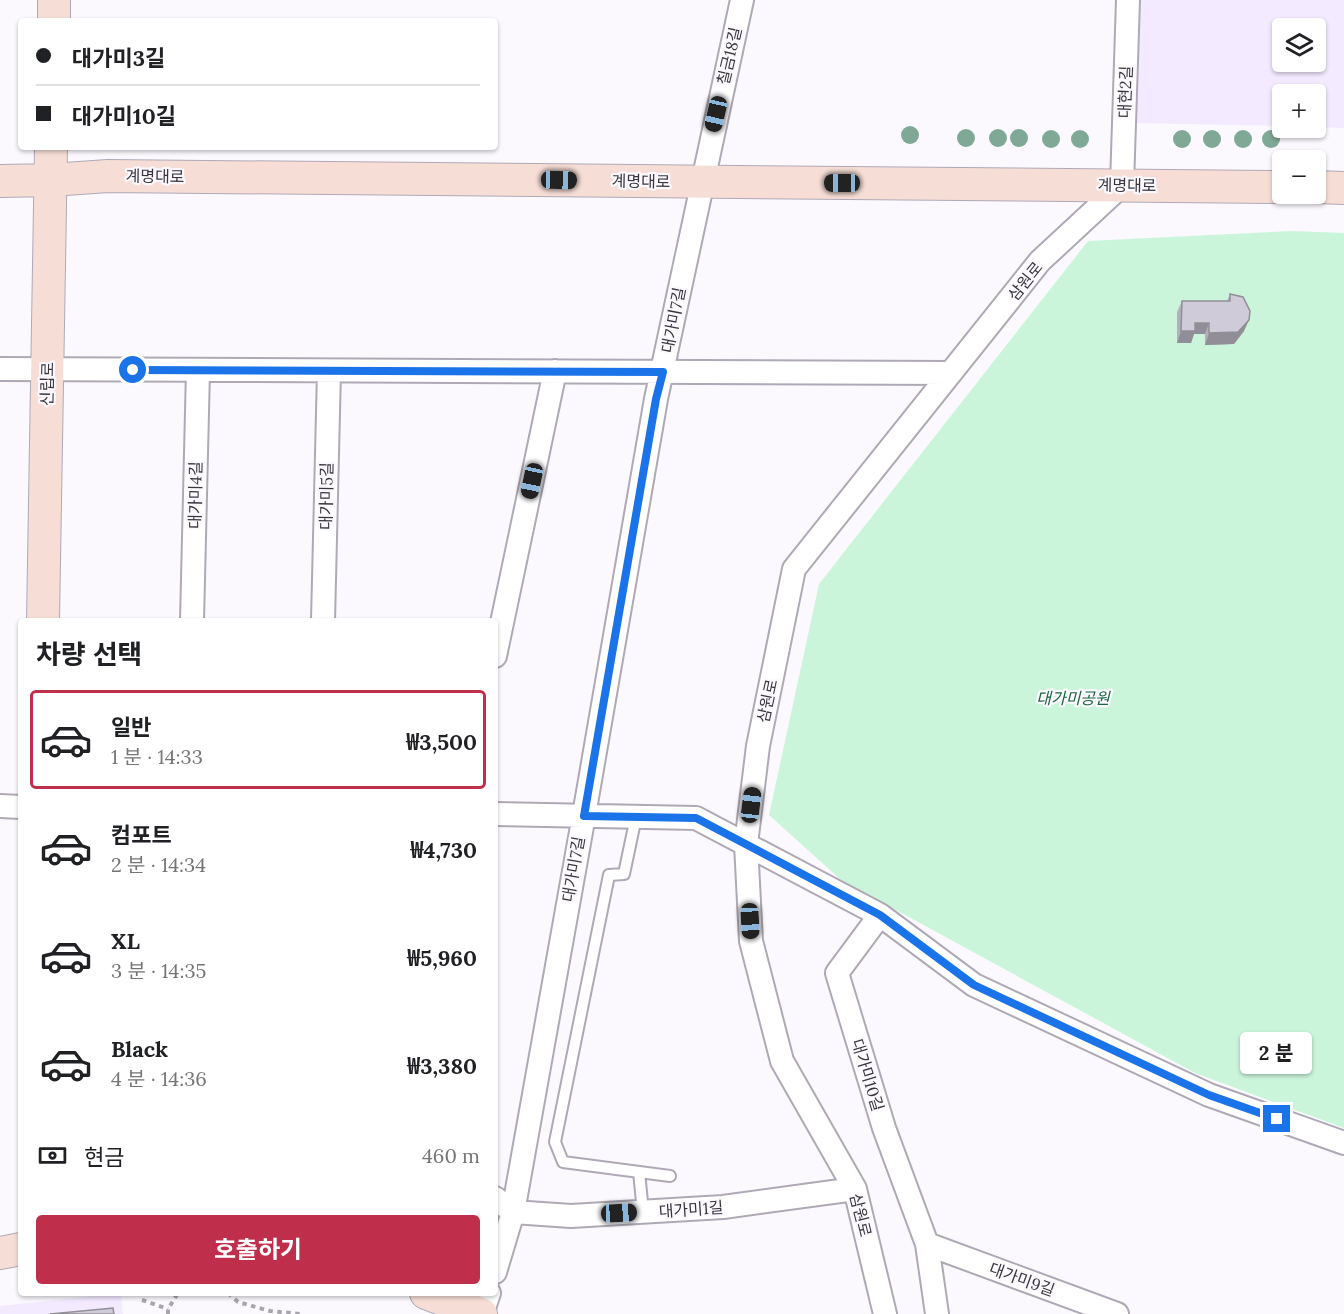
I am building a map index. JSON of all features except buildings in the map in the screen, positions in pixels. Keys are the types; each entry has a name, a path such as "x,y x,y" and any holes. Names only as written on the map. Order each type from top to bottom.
{"street":[{"path":"54,0 54,18"},
{"name":"칠금18길","path":"701,182 742,0"},
{"name":"대현2길","path":"1122,185 1128,0"},
{"name":"신립로","path":"43,618 51,150"},
{"name":"계명대로","path":"0,181 108,176 1272,187"},
{"name":"대가미7길","path":"498,1262 513,1212 656,399 701,182"},
{"name":"삼원로","path":"885,1314 855,1189 782,1061 751,941 746,844 758,746 794,569 1040,261 1122,185"},
{"path":"1326,188 1344,188"},
{"path":"0,369 950,373"},
{"name":"대가미4길","path":"192,618 198,370"},
{"name":"대가미5길","path":"323,618 329,371"},
{"path":"498,642 555,372"},
{"path":"0,806 18,807"},
{"path":"498,814 696,818 880,915 974,985 1209,1095 1344,1143"},
{"name":"대가미10길","path":"880,915 837,973 884,1128 927,1244"},
{"name":"대가미1길","path":"513,1212 571,1216 723,1207 855,1189"},
{"path":"498,1200 513,1212"},
{"path":"927,1244 938,1314"},
{"name":"대가미9길","path":"927,1244 1117,1314"},
{"path":"0,1253 18,1250"},
{"path":"434,1296 482,1314 488,1296"}],"lane":[{"path":"636,816 624,874 609,875 555,1142 563,1162 670,1176"},
{"path":"639,1172 643,1212"}],"path":[{"path":"142,1299 168,1311 176,1296"},
{"path":"231,1296 238,1302 270,1311 301,1314"}],"shaded area":[{"path":"1135,0 1344,0 1344,128 1326,127 1326,84 1272,84 1272,126 1132,123"},
{"path":"93,1296 121,1296 123,1314 0,1314 0,1306"}],"green space":[{"name":"대가미공원","path":"1292,231 1344,233 1344,1128 1195,1073 841,880 769,815 819,584 1088,241"}],"route":[{"path":"133,370 663,372 656,399 584,816 696,818 880,915 974,985 1209,1095 1277,1119"}]}
